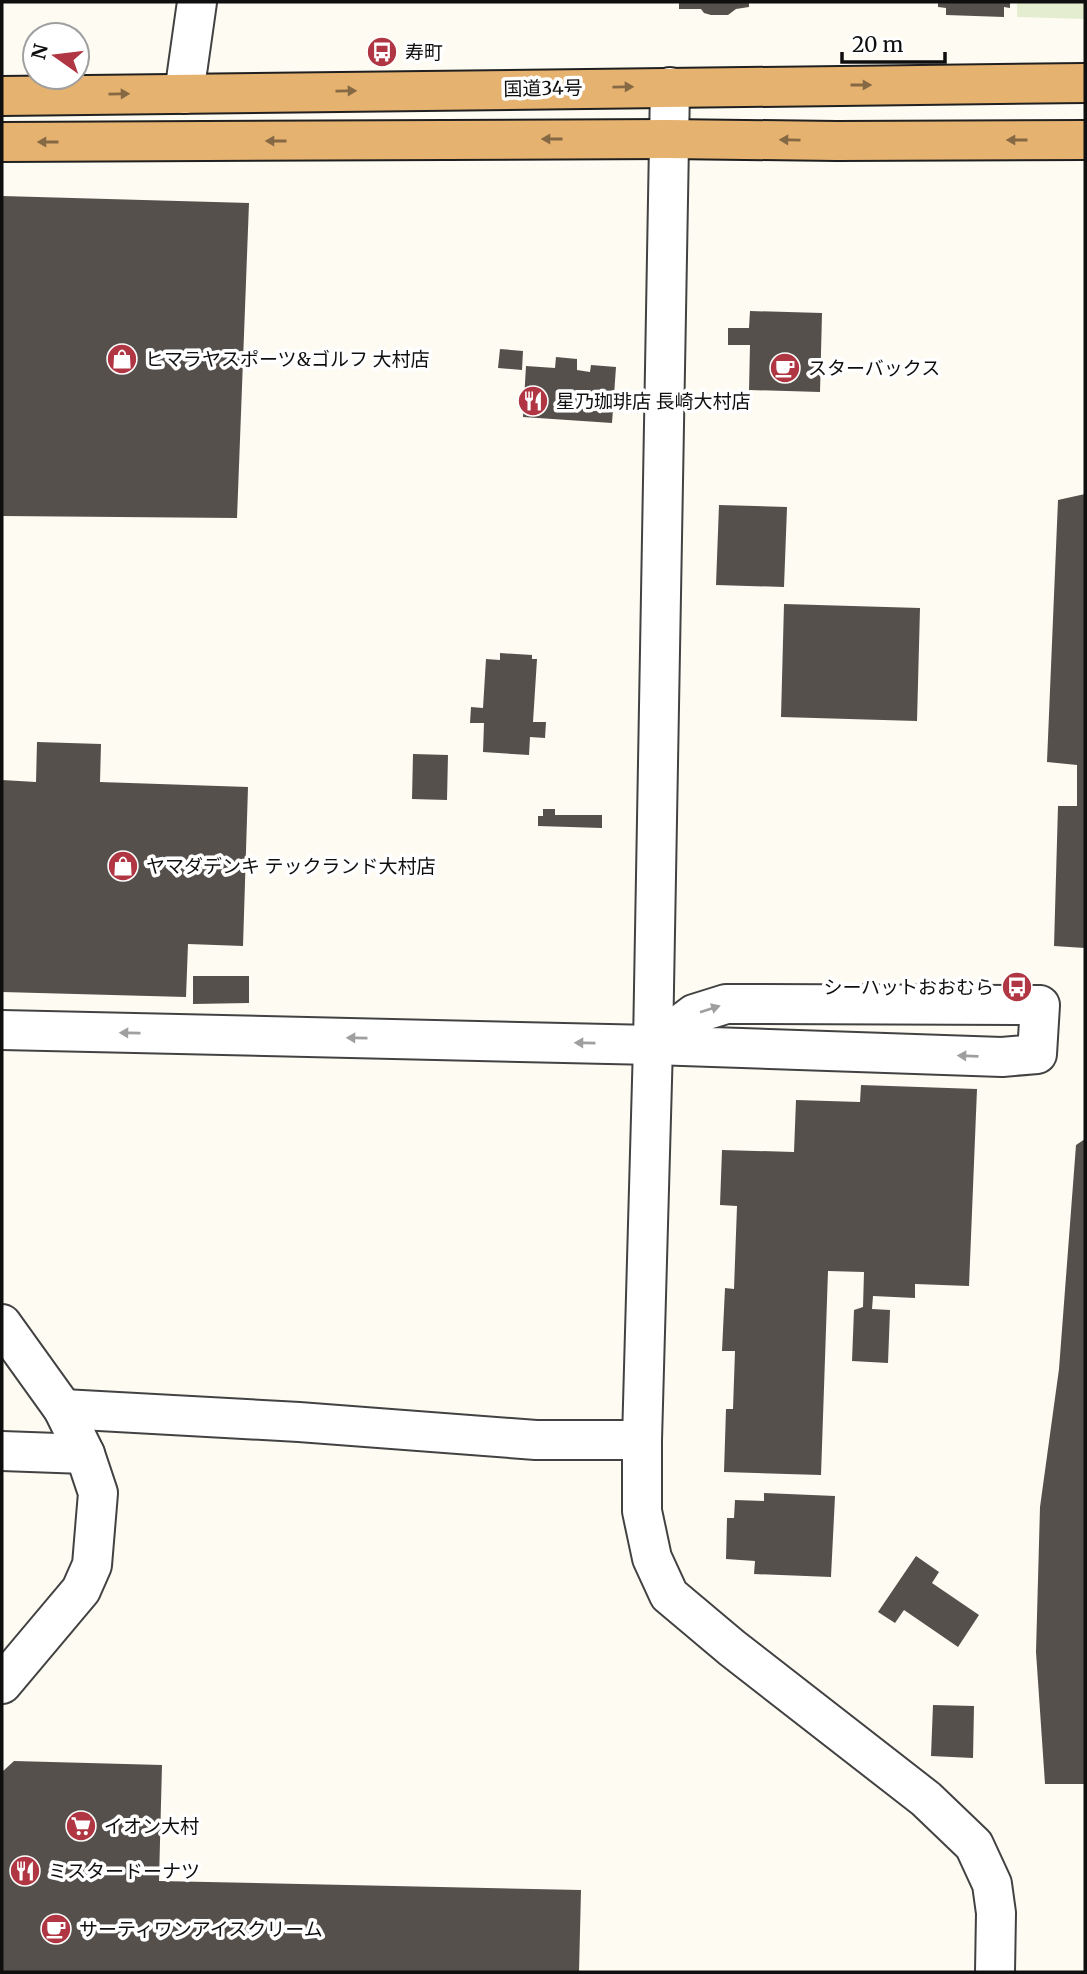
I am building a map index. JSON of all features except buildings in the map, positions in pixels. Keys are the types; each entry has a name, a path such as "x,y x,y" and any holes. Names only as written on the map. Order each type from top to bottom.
{"highway":[{"name":"国道34号","path":"2,96 1085,83"},
{"path":"2,142 1085,140"}],"street":[{"path":"184,93 197,2"},
{"path":"670,87 642,1511 652,1558 669,1595 926,1799 974,1845 992,1884 996,1913 995,1972"},
{"path":"2,1030 653,1045 1002,1057 1037,1055 1040,1004 726,1004 694,1014 653,1045"},
{"path":"2,1324 63,1409 85,1454 98,1493 92,1565 81,1590 2,1684"},
{"path":"63,1409 299,1422 536,1440 642,1440"},
{"path":"2,1451 85,1454"}],"green space":[{"path":"1017,2 1085,2 1085,19 1017,17"}],"place":[{"name":"寿町","path":"382,52"},
{"name":"ヒマラヤスポーツ&ゴルフ 大村店","path":"122,359"},
{"name":"スターバックス","path":"785,368"},
{"name":"星乃珈琲店 長崎大村店","path":"533,401"},
{"name":"ヤマダデンキ テックランド大村店","path":"123,866"},
{"name":"シーハットおおむら","path":"1017,987"},
{"name":"イオン大村","path":"81,1826"},
{"name":"ミスタードーナツ","path":"25,1871"},
{"name":"サーティワンアイスクリーム","path":"56,1929"}]}
